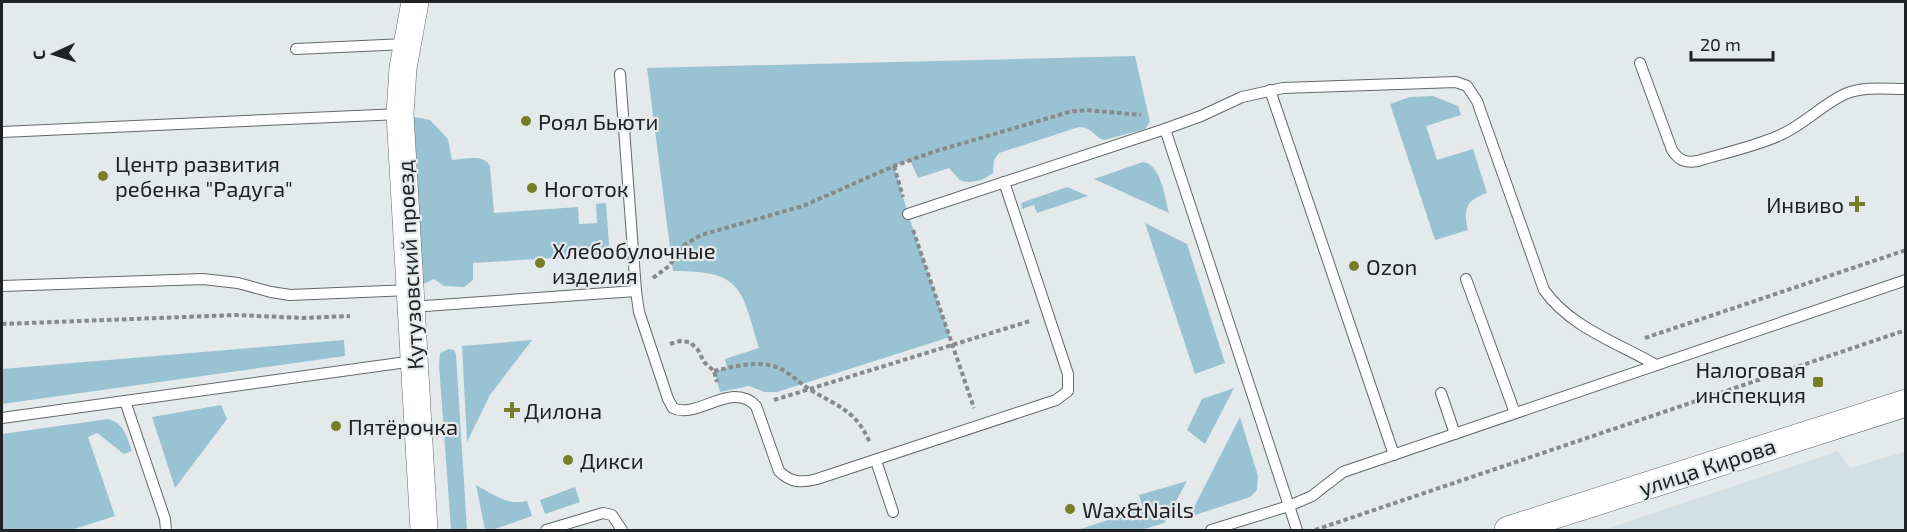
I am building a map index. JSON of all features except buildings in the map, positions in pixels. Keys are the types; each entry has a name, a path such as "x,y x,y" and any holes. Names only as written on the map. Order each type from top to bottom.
{"street":[{"name":"Кутузовский проезд","path":"416,2 400,85 400,114 424,531"},
{"name":"улица Кирова","path":"1508,531 1905,403"}],"lane":[{"path":"296,49 407,44"},
{"path":"1640,63 1672,150 1679,160 1684,162 1698,161 1779,136 1846,94 1869,89 1905,89"},
{"path":"620,74 639,312 668,399 673,408 684,410 737,396 752,401 756,406 778,471 795,482 806,482 876,461 1056,400 1068,391 1068,374 1004,182"},
{"path":"908,214 1165,129 1201,116 1242,97 1270,90 1295,87 1456,82 1467,86 1478,101 1544,290 1567,315 1656,365"},
{"path":"1270,90 1394,454"},
{"path":"2,132 400,114"},
{"path":"1165,129 1297,531"},
{"path":"2,286 178,278 238,283 290,295 410,299 636,291"},
{"path":"1466,279 1515,413"},
{"path":"1212,531 1289,506 1312,496 1343,472 1905,280"},
{"path":"2,418 414,361"},
{"path":"1441,393 1455,434"},
{"path":"125,401 165,519 166,531"},
{"path":"876,461 893,512"},
{"path":"546,531 603,513 612,514 622,531"}],"path":[{"path":"636,291 669,266 684,245 701,235 783,213 933,152 1069,112 1086,110 1149,117 1161,122 1165,129"},
{"path":"894,166 908,214 980,425"},
{"path":"1623,346 1905,250"},
{"path":"2,324 236,315 303,318 350,316"},
{"path":"756,406 1048,315"},
{"path":"1314,531 1905,330"},
{"path":"651,349 686,341 694,345 704,362 714,371 749,364 770,365 787,372 810,389 842,406 852,415 866,433 876,461"}],"shaded area":[{"path":"1135,56 1150,122 1145,129 1104,140 1086,128 1079,127 999,153 994,160 993,173 982,180 973,182 960,180 949,168 918,178 910,160 894,166 950,337 777,392 765,392 749,386 720,392 714,371 727,368 725,359 759,348 748,311 736,287 713,275 673,271 647,68"},
{"path":"1433,96 1458,106 1461,115 1426,126 1437,160 1473,149 1487,193 1470,202 1466,211 1468,230 1435,240 1390,104 1410,97"},
{"path":"400,114 430,120 448,139 452,160 474,158 487,162 490,166 494,213 578,207 579,224 597,223 596,204 606,203 609,245 607,251 600,255 473,263 473,280 464,287 444,286 434,279 410,290"},
{"path":"1143,162 1149,164 1158,175 1169,213 1094,179"},
{"path":"1067,187 1088,196 1037,213 1034,205 1022,209 1021,203"},
{"path":"1145,223 1187,244 1225,363 1195,374"},
{"path":"344,340 345,356 2,404 2,369"},
{"path":"532,340 490,395 467,442 462,346"},
{"path":"449,349 454,350 456,354 467,530 451,530 439,365 440,353"},
{"path":"1234,388 1205,444 1187,430 1202,399"},
{"path":"221,405 227,419 175,488 152,417"},
{"path":"1240,417 1258,476 1257,490 1250,497 1189,517"},
{"path":"108,419 121,427 132,451 124,454 97,433 88,437 115,516 71,530 2,530 2,434"},
{"path":"1838,451 1850,468 1905,452 1905,530 1604,530"},
{"path":"1187,481 1164,523 1141,530 1077,530 1143,509 1139,495"},
{"path":"476,485 507,501 527,501 532,516 492,530 485,530"},
{"path":"575,487 580,502 545,514 540,500"}],"place":[{"name":"Роял Бьюти","path":"526,121"},
{"name":"Центр развития ребенка \"Радуга\"","path":"103,176"},
{"name":"Ноготок","path":"532,188"},
{"name":"Инвиво","path":"1857,204"},
{"name":"Хлебобулочные изделия","path":"540,263"},
{"name":"Ozon","path":"1354,266"},
{"name":"Налоговая инспекция","path":"1818,382"},
{"name":"Дилона","path":"512,410"},
{"name":"Пятёрочка","path":"336,426"},
{"name":"Дикси","path":"568,460"},
{"name":"Wax&Nails","path":"1070,509"}]}
